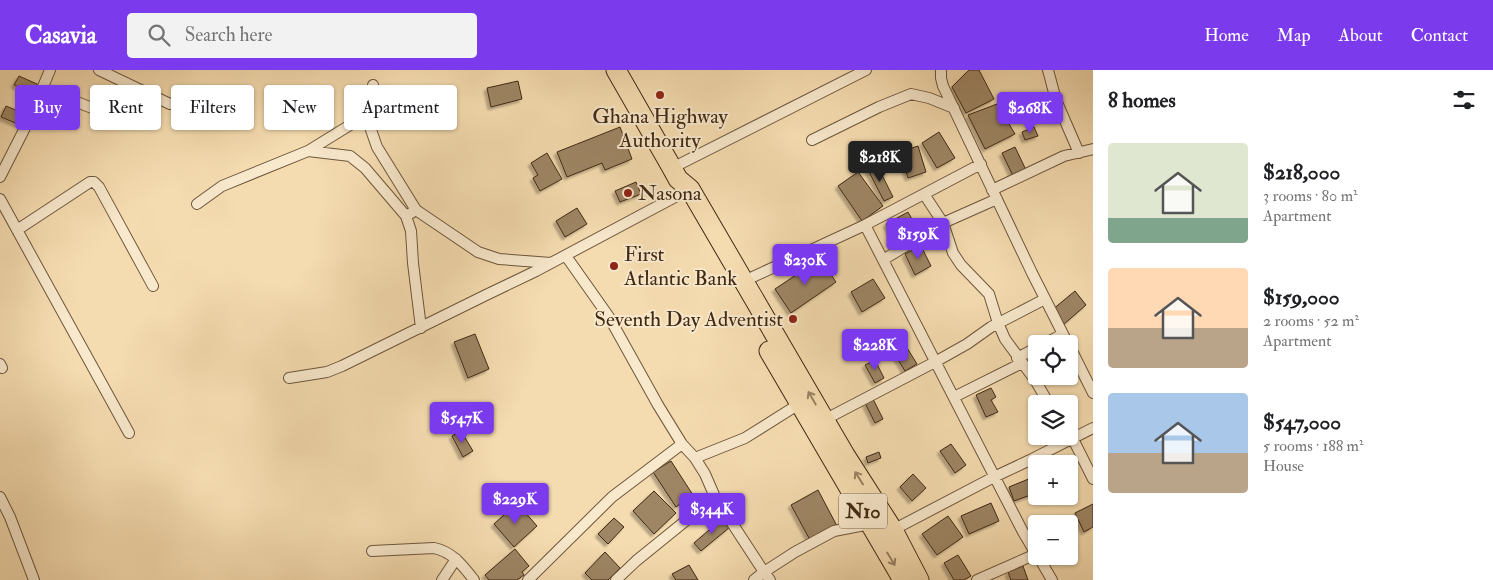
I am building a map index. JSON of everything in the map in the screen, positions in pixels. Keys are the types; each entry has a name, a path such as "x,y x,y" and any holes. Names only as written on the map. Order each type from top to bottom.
{"highway":[{"name":"N10","path":"621,71 716,257 799,404 880,531 919,580"},
{"name":"N10","path":"679,183 744,281 845,455 903,580"}],"street":[{"path":"43,85 50,70"},
{"path":"99,70 170,104"},
{"path":"289,378 327,372 566,256 679,183 866,70"},
{"path":"941,70 940,78 943,86 1063,334"},
{"path":"1048,70 1056,100 1079,153"},
{"path":"812,140 879,107 911,94 929,98 954,108"},
{"path":"197,204 222,186 308,151 344,129"},
{"path":"0,177 24,130"},
{"path":"371,130 377,147 411,213 413,263 421,328"},
{"path":"883,260 943,223 1064,156 1093,149"},
{"path":"308,151 350,156 411,213 478,252 499,258 552,263"},
{"path":"744,281 865,225 980,164"},
{"path":"17,230 90,182 94,182 99,187 153,286"},
{"path":"924,194 943,223 953,253 961,265 989,294 998,324 1005,339 1044,395"},
{"path":"0,199 129,433"},
{"path":"865,225 994,477 1036,554 977,580"},
{"path":"566,256 609,317 658,405 682,444 695,458 705,474 715,497 767,576"},
{"path":"824,420 935,362 998,324 1045,299"},
{"path":"954,397 1028,354"},
{"path":"1078,363 1093,392"},
{"path":"695,458 745,438 799,404"},
{"path":"1078,435 1093,428"},
{"path":"528,580 612,497 682,444"},
{"path":"754,580 767,576 795,552 834,531 880,531 1057,445"},
{"path":"1073,445 1093,479"},
{"path":"0,497 10,517 34,580"},
{"path":"616,580 636,561 715,497"},
{"path":"372,551 434,548 442,550 456,559 474,580"},
{"path":"442,580 456,559"},
{"path":"1043,565 1052,580"}],"building":[{"path":"969,70 979,70 994,99 966,113 952,87"},
{"path":"19,76 37,84 37,85 14,85"},
{"path":"518,81 522,99 491,107 487,88"},
{"path":"997,104 1015,134 985,149 968,115"},
{"path":"6,106 15,110 15,123 1,117"},
{"path":"620,127 632,159 605,170 602,163 567,177 557,152"},
{"path":"1034,127 1038,136 1025,140 1022,132"},
{"path":"939,132 955,158 937,168 922,143"},
{"path":"918,146 926,172 908,178 900,152"},
{"path":"1015,147 1026,170 1013,176 1002,153"},
{"path":"547,153 562,179 540,191 533,178 538,175 531,163"},
{"path":"877,165 893,197 884,201 868,170"},
{"path":"858,172 883,206 862,221 838,186"},
{"path":"636,182 641,194 620,202 615,191"},
{"path":"577,208 587,224 565,237 556,221"},
{"path":"908,212 921,235 899,247 886,224"},
{"path":"921,246 931,266 915,275 905,254"},
{"path":"820,259 836,282 791,313 775,289"},
{"path":"873,279 885,298 862,312 851,292"},
{"path":"1075,291 1086,305 1063,325 1051,311"},
{"path":"475,334 489,369 468,378 454,342"},
{"path":"868,334 874,345 862,352 856,341"},
{"path":"904,343 917,364 905,371 892,350"},
{"path":"875,360 884,378 875,383 865,365"},
{"path":"991,388 996,397 991,400 998,412 986,417 976,395"},
{"path":"873,399 883,419 875,423 865,403"},
{"path":"461,431 473,451 463,457 452,436"},
{"path":"951,444 966,465 955,473 940,451"},
{"path":"879,452 881,458 868,463 866,457"},
{"path":"671,461 693,495 676,507 653,472"},
{"path":"913,474 926,488 912,501 900,487"},
{"path":"1028,479 1028,496 1014,501 1009,487"},
{"path":"818,490 837,526 810,540 791,505"},
{"path":"654,491 676,513 654,534 633,511"},
{"path":"517,503 537,526 514,547 494,524"},
{"path":"991,503 999,521 969,534 961,516"},
{"path":"1093,504 1093,527 1084,532 1078,515 1075,513"},
{"path":"948,516 963,537 937,555 922,534"},
{"path":"614,518 624,527 608,544 598,534"},
{"path":"723,518 730,527 701,551 694,543"},
{"path":"515,549 529,566 522,572 524,575 517,580 489,580 485,575"},
{"path":"605,552 620,568 608,580 592,580 585,573"},
{"path":"958,555 971,576 964,580 954,580 944,563"},
{"path":"689,565 698,580 676,580 672,574"},
{"path":"1023,566 1028,580 1011,580 1008,572"}],"place":[{"name":"Ghana Highway Authority","path":"660,95"},
{"name":"Nasona","path":"628,193"},
{"name":"First Atlantic Bank","path":"614,266"},
{"name":"Seventh Day Adventist","path":"793,319"}]}
